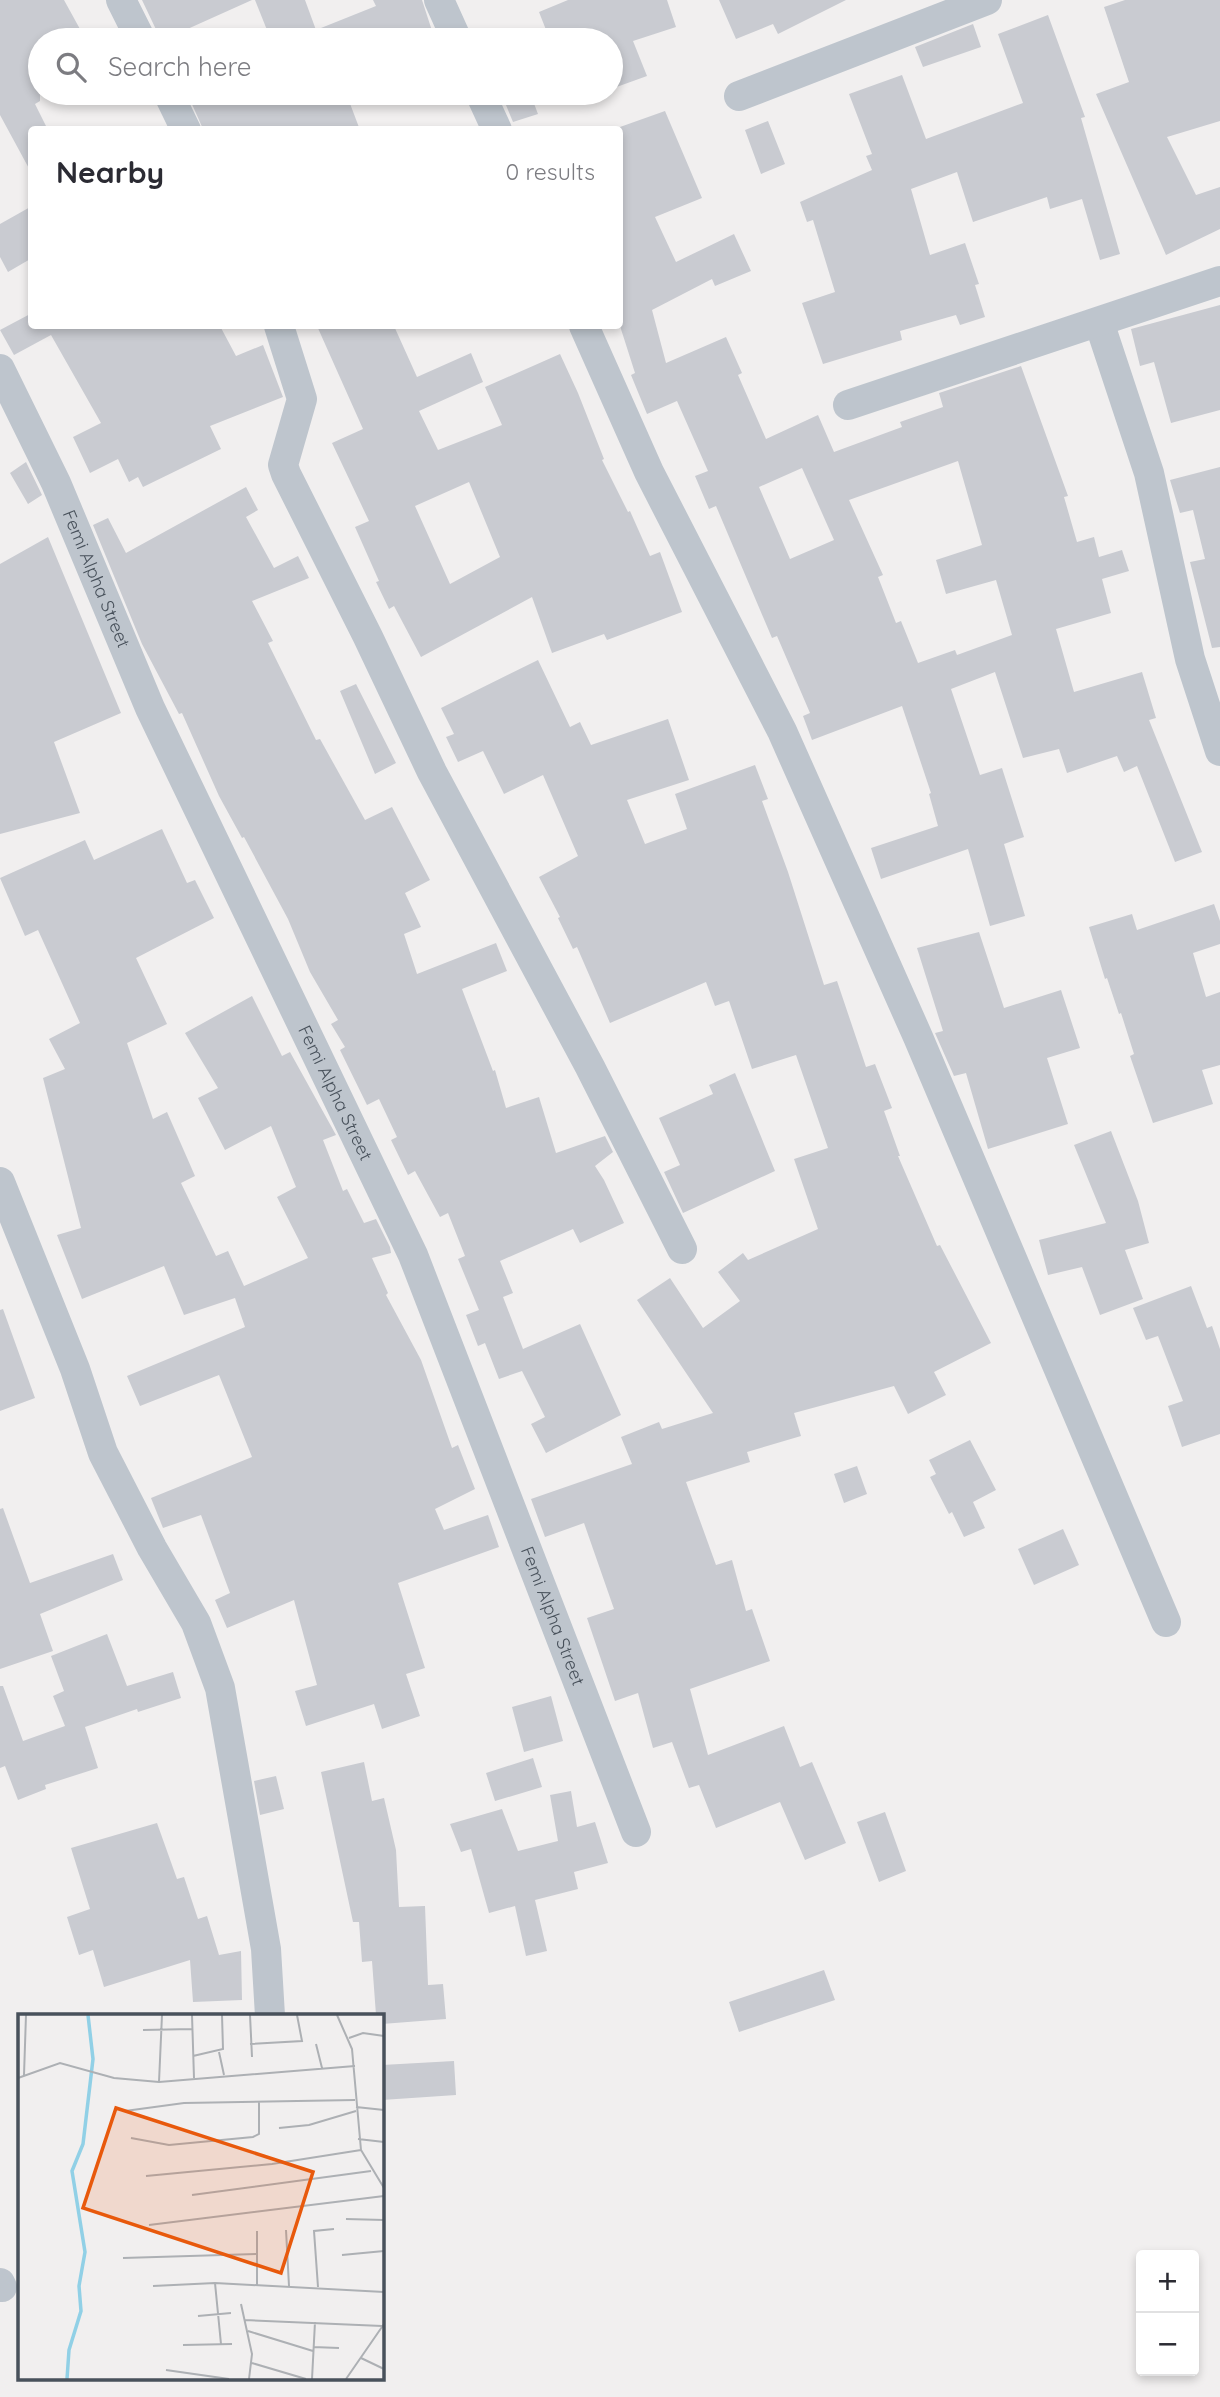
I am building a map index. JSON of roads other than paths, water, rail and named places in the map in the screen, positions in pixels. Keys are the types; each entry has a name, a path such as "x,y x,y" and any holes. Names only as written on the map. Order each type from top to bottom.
{"street":[{"path":"121,0 135,28"},
{"path":"439,0 452,28"},
{"path":"739,96 987,0"},
{"path":"174,105 184,126"},
{"path":"485,105 494,126"},
{"path":"848,405 1220,281"},
{"path":"1099,322 1149,473 1190,659 1220,751"},
{"path":"280,329 302,399 284,465 286,474 432,772 590,1067 682,1249"},
{"path":"585,329 649,472 782,731 918,1037 1166,1622"},
{"name":"Femi Alpha Street","path":"0,369 56,483 150,708 413,1255 636,1832"},
{"path":"0,1182 75,1369 103,1453 152,1548 196,1623 220,1688 266,1949 270,2014"}]}
